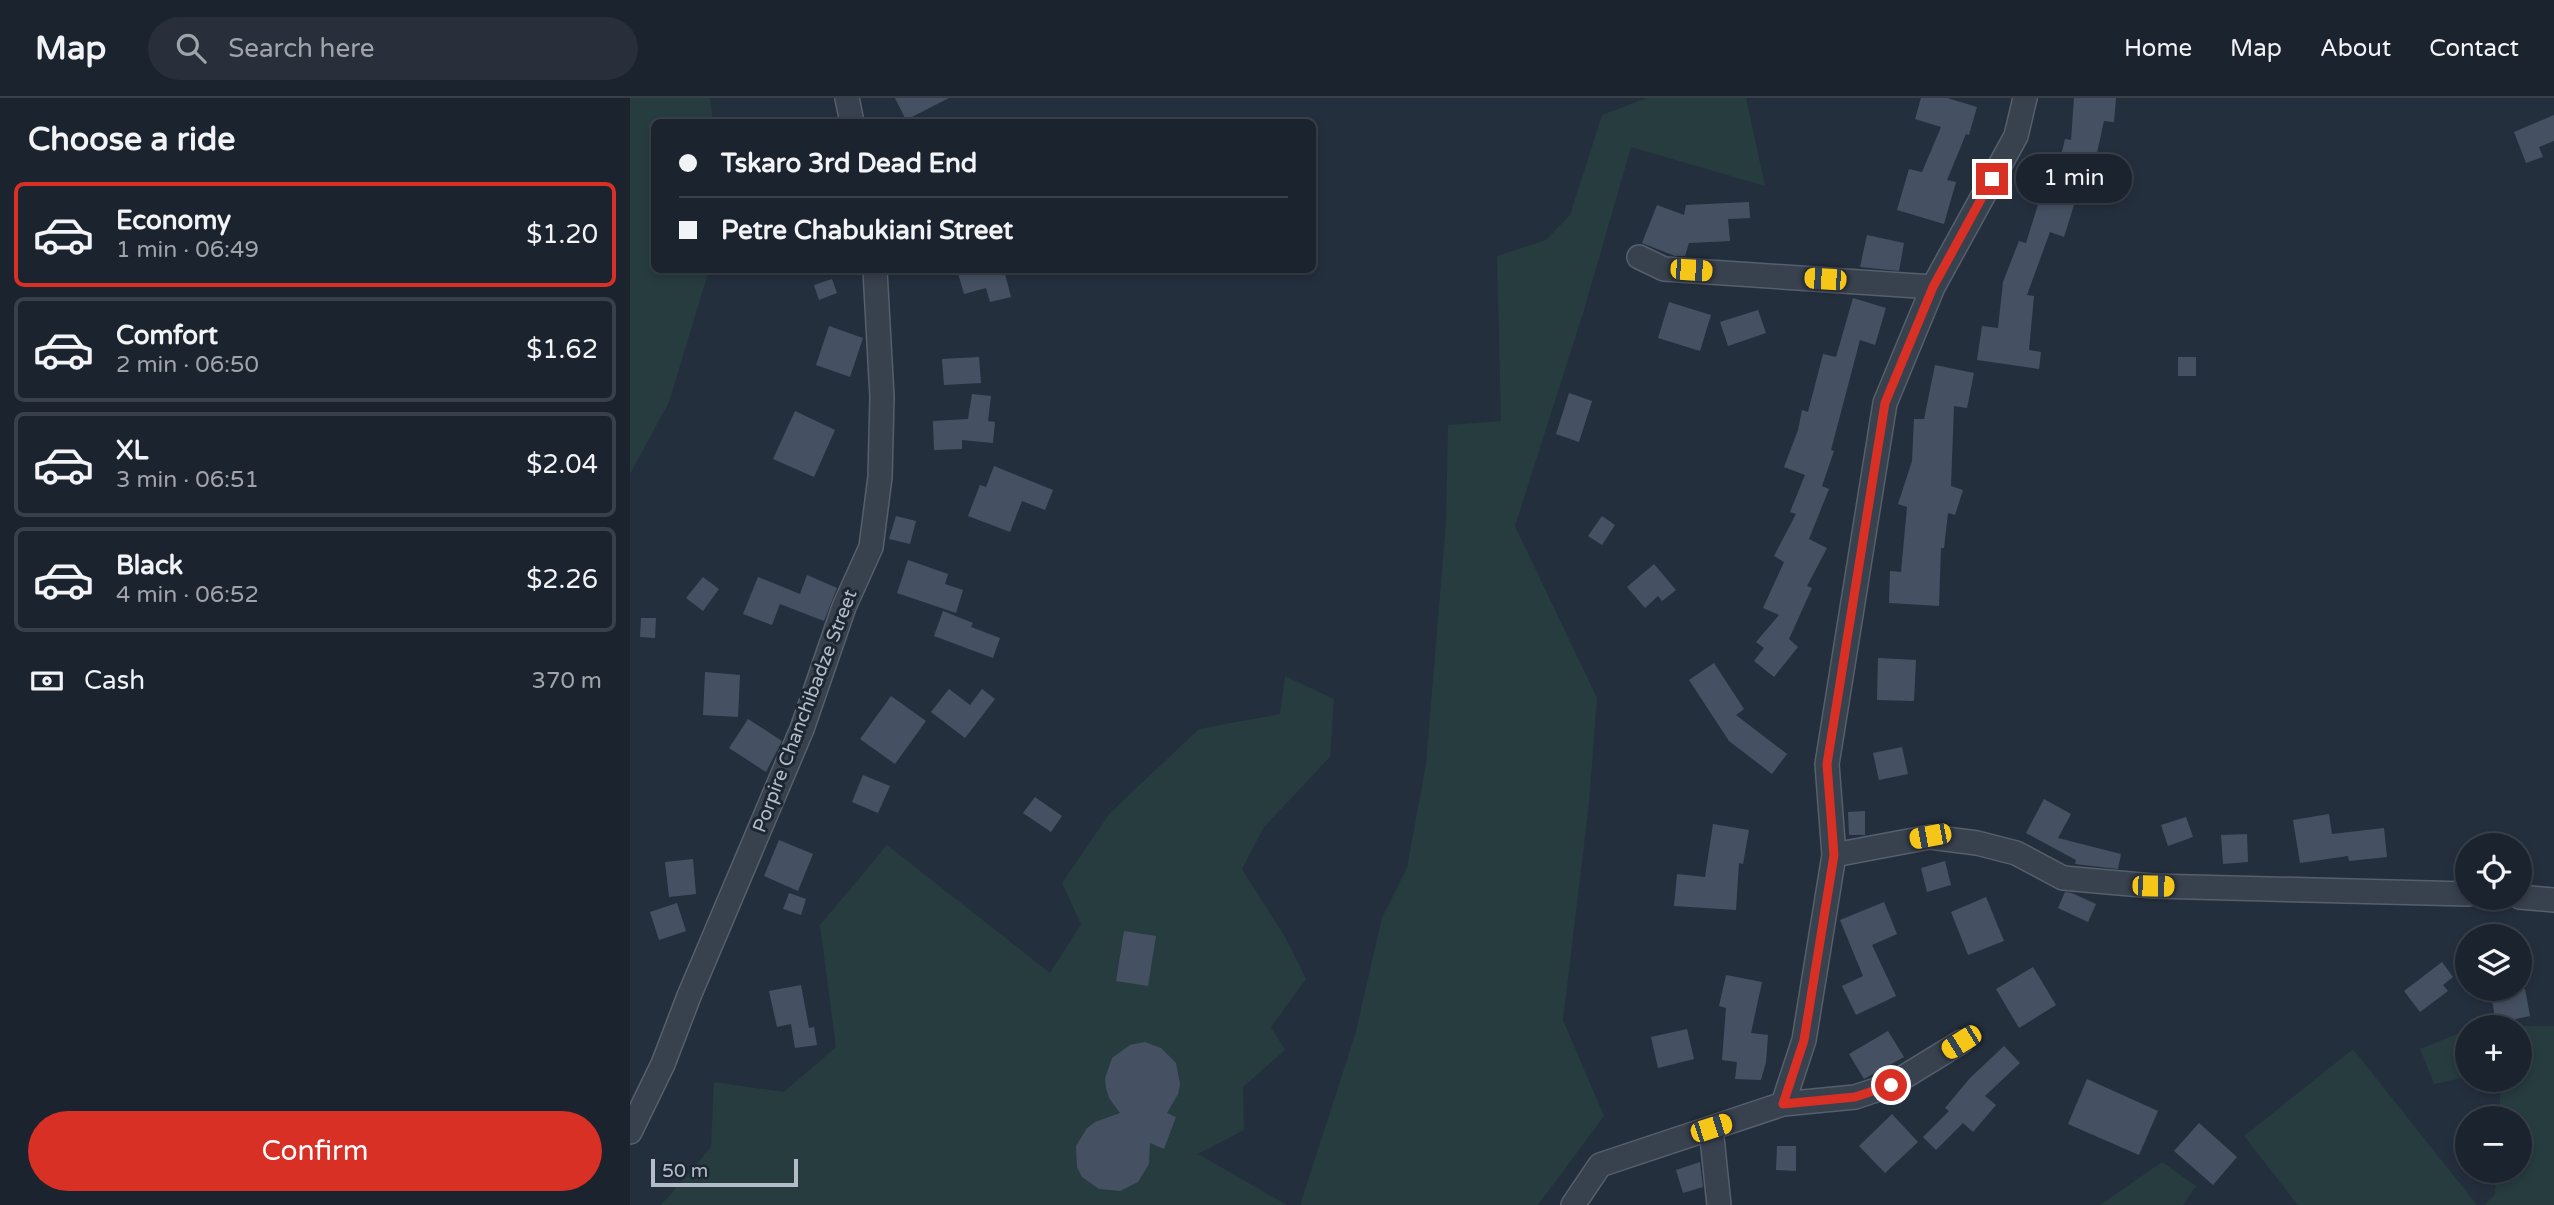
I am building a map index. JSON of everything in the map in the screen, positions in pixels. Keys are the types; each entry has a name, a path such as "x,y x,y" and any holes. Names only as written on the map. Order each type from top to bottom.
{"street":[{"path":"847,98 851,119"},
{"path":"1783,1104 1804,1040 1834,855 1827,764 1885,403 1933,287 2016,136 2025,98"},
{"path":"1639,257 1664,269 1933,287"},
{"name":"Porpire Chanchibadze Street","path":"630,1132 663,1064 802,729 844,607 871,547 880,477 882,397 875,273"},
{"path":"1834,855 1930,836 1977,843 2015,853 2063,878 2153,886 2455,894"},
{"path":"2532,898 2554,900"},
{"path":"1573,1205 1600,1165 1783,1104 1855,1097 1891,1085 1961,1042"},
{"path":"1711,1128 1719,1205"}],"green space":[{"path":"630,98 710,98 713,119 651,119 651,273 708,273 669,402 630,474"},
{"path":"1647,98 1746,98 1765,186 1631,147 1584,310 1515,526 1597,698 1589,803 1563,1020 1604,1116 1538,1205 1300,1205 1355,1035 1382,918 1407,868 1426,764 1446,522 1448,425 1501,421 1497,256 1546,240 1570,215 1602,115"},
{"path":"1285,676 1334,699 1330,757 1264,827 1242,869 1285,937 1306,979 1271,1027 1285,1050 1243,1087 1244,1130 1198,1154 1287,1205 661,1205 711,1147 714,1082 784,1092 836,1047 820,925 887,845 1050,973 1081,924 1062,883 1110,813 1199,729 1280,714"},
{"path":"2532,1026 2554,1026 2554,1205 2485,1205 2495,1194 2495,1183 2532,1183 2532,1106 2500,1106 2500,1092 2532,1092"},
{"path":"2455,1035 2455,1080 2434,1084 2420,1049"},
{"path":"2353,1049 2455,1177 2455,1183 2460,1183 2477,1205 2298,1205 2244,1136"},
{"path":"2162,1162 2196,1186 2183,1205 2100,1205"}],"building":[{"path":"895,98 949,98 908,119"},
{"path":"1921,98 1947,98 1977,107 1969,135 1966,134 1947,180 1956,182 1944,224 1897,210 1909,169 1922,172 1941,127 1915,119"},
{"path":"2074,98 2116,98 2114,122 2104,121 2091,180 2057,172 2065,139 2071,140"},
{"path":"2554,115 2554,141 2539,147 2543,157 2526,163 2514,132"},
{"path":"2041,195 2074,205 2064,237 2050,232 2027,295 2034,296 2029,350 2041,352 2039,369 1977,360 1982,326 1998,328 2003,282 2019,241 2026,243"},
{"path":"1749,202 1750,218 1728,219 1730,241 1689,243 1685,256 1675,256 1642,243 1657,205 1684,215 1686,205"},
{"path":"1867,235 1904,243 1899,271 1860,267"},
{"path":"958,273 1005,273 1011,297 990,302 986,288 964,294"},
{"path":"832,279 837,293 819,300 814,285"},
{"path":"1853,298 1886,308 1875,345 1860,340 1831,450 1834,451 1822,486 1829,489 1809,539 1827,548 1807,586 1812,588 1789,639 1798,647 1774,677 1754,661 1764,648 1756,642 1779,615 1763,608 1784,562 1774,556 1796,514 1790,512 1805,475 1784,467 1798,430 1802,410 1808,412 1823,354 1836,357"},
{"path":"1669,302 1711,315 1700,351 1658,338"},
{"path":"1758,310 1766,333 1728,346 1720,322"},
{"path":"829,326 863,338 850,377 816,365"},
{"path":"979,357 981,383 944,385 942,359"},
{"path":"2178,357 2196,357 2196,376 2178,376"},
{"path":"1935,365 1974,373 1967,408 1954,406 1951,486 1963,490 1955,515 1948,513 1944,548 1941,548 1939,606 1889,603 1890,571 1901,572 1907,507 1898,504 1912,461 1914,419 1924,419"},
{"path":"1569,393 1592,401 1579,442 1556,434"},
{"path":"972,394 991,396 988,421 995,422 993,443 962,440 962,449 934,450 933,421 968,419"},
{"path":"795,411 835,430 814,477 773,459"},
{"path":"994,466 1053,490 1045,510 1022,501 1010,532 968,516 980,485 986,487"},
{"path":"896,516 916,521 910,544 889,539"},
{"path":"1602,516 1615,525 1602,545 1588,536"},
{"path":"908,560 948,574 945,584 963,590 956,613 897,593"},
{"path":"1654,564 1676,590 1662,601 1658,596 1645,608 1627,587"},
{"path":"807,575 837,588 824,621 780,604 772,625 743,614 758,577 800,594"},
{"path":"703,577 719,589 703,611 686,598"},
{"path":"943,611 973,623 971,627 1000,638 993,658 934,636"},
{"path":"641,618 656,618 655,638 640,637"},
{"path":"1878,658 1916,660 1914,701 1877,700"},
{"path":"1714,663 1744,709 1736,715 1787,754 1772,774 1729,741 1689,680"},
{"path":"705,672 740,675 738,717 703,715"},
{"path":"949,689 970,705 982,689 995,699 965,738 931,712"},
{"path":"891,696 926,721 895,764 860,739"},
{"path":"748,719 782,741 766,772 729,748"},
{"path":"1902,747 1908,774 1879,780 1873,753"},
{"path":"863,775 890,786 878,813 852,802"},
{"path":"1035,797 1062,816 1051,832 1023,813"},
{"path":"2044,799 2071,814 2058,838 2121,854 2118,869 2075,864 2076,860 2026,833"},
{"path":"1865,811 1865,835 1849,835 1848,812"},
{"path":"2329,814 2332,834 2384,828 2387,857 2349,861 2348,856 2300,863 2293,820"},
{"path":"2186,817 2193,837 2168,846 2161,825"},
{"path":"1713,824 1749,830 1743,864 1739,863 1736,910 1674,906 1677,874 1705,877"},
{"path":"2247,834 2248,862 2223,864 2221,835"},
{"path":"779,840 813,854 798,891 764,876"},
{"path":"693,859 696,894 669,897 665,862"},
{"path":"1945,861 1951,885 1927,892 1921,868"},
{"path":"2065,892 2096,904 2088,922 2058,908"},
{"path":"789,893 806,899 801,915 783,909"},
{"path":"1986,897 2004,941 1968,955 1951,912"},
{"path":"1884,902 1897,934 1872,945 1896,996 1856,1015 1842,986 1863,976 1840,920"},
{"path":"677,903 686,931 659,940 650,912"},
{"path":"1124,931 1156,936 1148,986 1116,981"},
{"path":"2442,962 2453,977 2443,985 2448,991 2420,1012 2404,991"},
{"path":"2033,967 2056,1005 2019,1028 1996,989"},
{"path":"1726,975 1762,982 1751,1033 1768,1035 1766,1062 1761,1080 1735,1079 1737,1062 1722,1060 1726,1008 1719,1006"},
{"path":"801,985 809,1028 814,1027 817,1045 795,1048 791,1024 777,1027 769,991"},
{"path":"2492,1001 2527,1001 2530,1015 2495,1015"},
{"path":"1687,1029 1694,1059 1658,1068 1651,1037"},
{"path":"1888,1031 1904,1057 1864,1079 1849,1054"},
{"path":"1145,1042 1161,1048 1176,1063 1180,1084 1178,1094 1167,1113 1176,1117 1164,1149 1150,1143 1149,1164 1138,1182 1120,1191 1099,1189 1082,1177 1077,1167 1076,1146 1087,1128 1095,1122 1120,1113 1109,1098 1106,1088 1105,1078 1112,1058 1130,1045"},
{"path":"2004,1046 2020,1063 1985,1096 1996,1105 1973,1132 1963,1123 1936,1150 1923,1137 1949,1111 1945,1108 1970,1078"},
{"path":"2087,1079 2158,1111 2139,1155 2068,1124"},
{"path":"1892,1114 1918,1142 1885,1173 1859,1146"},
{"path":"2199,1123 2237,1157 2213,1185 2174,1151"},
{"path":"1777,1146 1796,1146 1796,1171 1776,1170"},
{"path":"1700,1162 1703,1187 1683,1193 1676,1170"}],"route":[{"path":"1891,1085 1855,1097 1783,1104 1804,1040 1834,855 1827,764 1885,403 1933,287 1992,179"}]}
